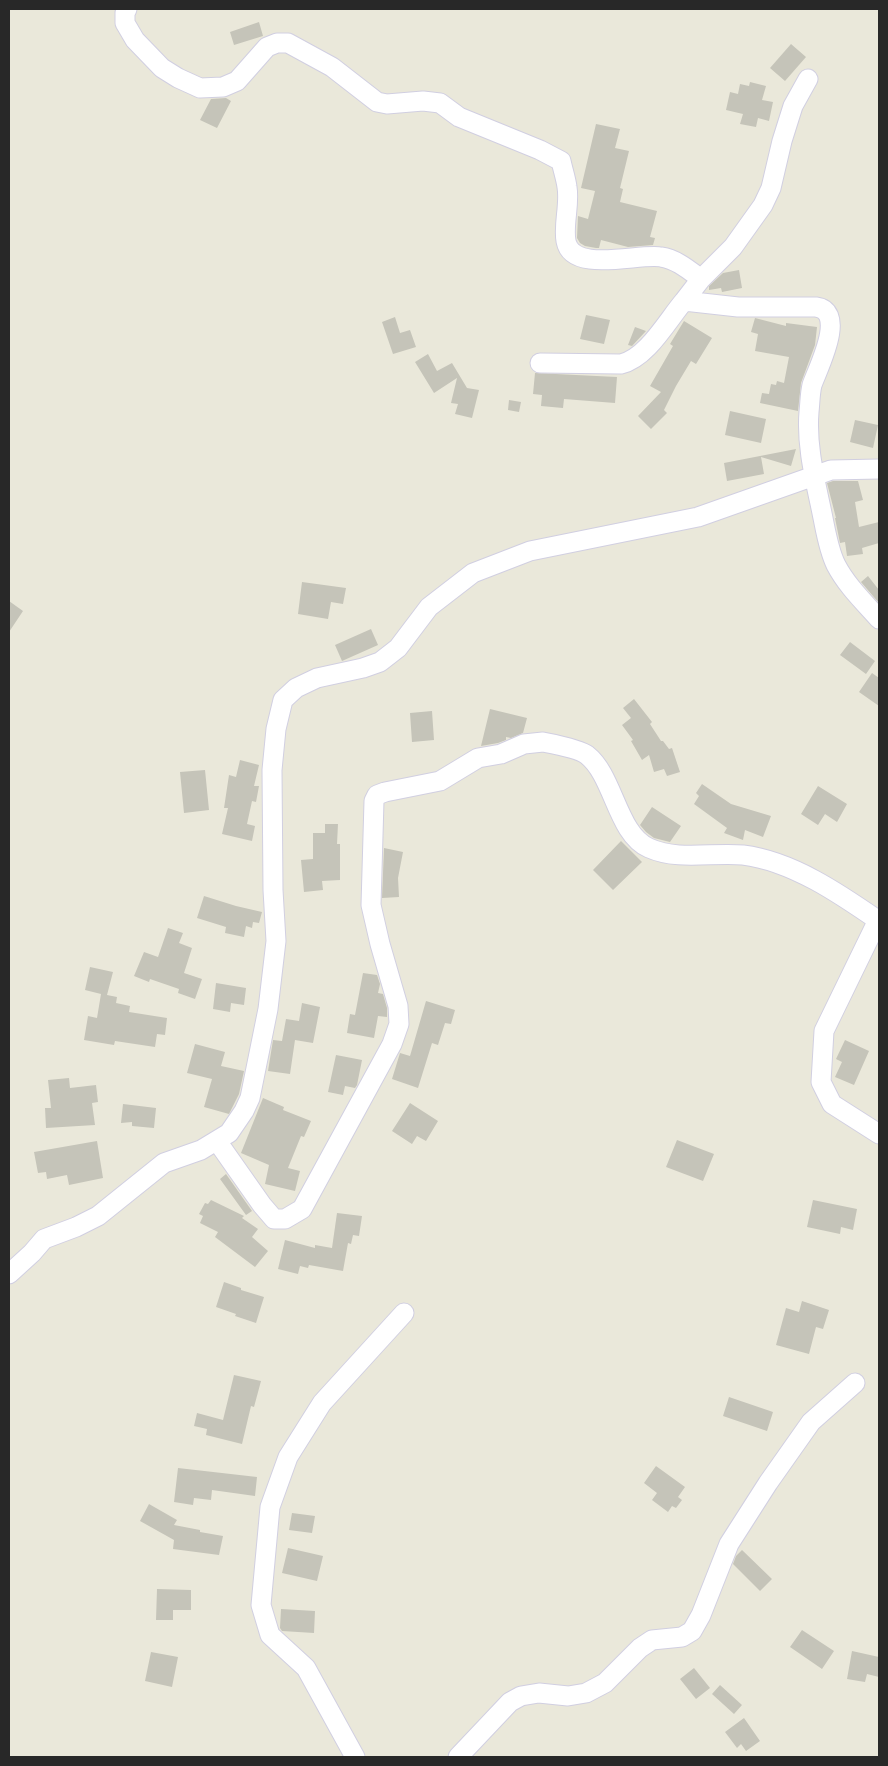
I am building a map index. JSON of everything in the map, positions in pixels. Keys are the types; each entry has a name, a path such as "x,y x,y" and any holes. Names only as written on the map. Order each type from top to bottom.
{"street":[{"path":"127,9 125,23 135,40 162,68 200,88 222,87 237,81 267,47 277,43 288,43 332,67 377,102 387,104 423,101 440,103 459,117 540,150 561,161 568,188 566,243 573,253 583,259 594,261 638,256 662,256 679,263 701,279"},
{"path":"540,363 620,364 629,362 642,353 701,279 732,247 764,205 771,188 782,141 793,106 808,79"},
{"path":"684,301 738,307 816,307 825,311 829,319 829,333 826,350 812,386 808,426 814,476 829,545 836,565 850,586 879,619"},
{"path":"9,1274 44,1239 98,1216 164,1163 200,1150 217,1141 228,1133 244,1111 250,1098 268,1010 276,940 272,770 276,729 284,700 296,688 317,678 363,668 380,662 398,648 430,607 472,573 530,550 698,517 831,470 879,469"},
{"path":"217,1141 274,1219 285,1219 302,1209 392,1044 399,1024 398,1006 371,906 374,801 377,796 385,792 440,781 478,758 501,754 524,744 536,742 543,742 586,754 599,768 618,809 636,840 648,848 664,854 742,855 768,859 830,888 879,921 824,1031 821,1082 832,1104 879,1134"},
{"path":"355,1757 306,1668 270,1635 261,1605 270,1507 288,1456 322,1403 404,1313"},
{"path":"458,1757 510,1702 520,1696 539,1693 568,1696 586,1693 605,1683 640,1648 652,1640 682,1636 692,1631 701,1615 729,1544 768,1483 811,1422 855,1383"}],"building":[{"path":"259,22 263,36 234,45 230,32"},
{"path":"791,44 806,57 785,81 770,68"},
{"path":"750,82 766,86 762,100 773,102 769,121 758,118 756,127 740,124 743,114 726,110 730,92 738,94 740,84 749,86"},
{"path":"226,98 231,101 217,128 200,120 211,99"},
{"path":"596,124 620,129 615,148 629,151 620,188 623,189 620,202 657,211 650,237 655,238 653,245 628,247 601,240 599,248 596,248 585,246 577,238 578,216 588,219 595,191 581,188"},
{"path":"739,270 742,288 722,292 721,288 709,290 709,286 723,273"},
{"path":"586,315 610,320 604,344 580,339"},
{"path":"395,317 400,333 410,330 416,347 393,354 382,322"},
{"path":"755,318 786,326 786,323 817,327 815,345 801,383 798,411 760,403 762,393 769,394 771,384 776,385 777,381 784,383 789,357 755,351 758,334 751,332"},
{"path":"684,321 712,338 696,364 691,361 664,410 667,413 651,429 638,416 661,392 650,386 673,346 670,344"},
{"path":"635,327 646,331 632,346 628,345"},
{"path":"428,354 437,371 452,363 467,388 479,390 472,418 455,414 458,404 451,403 457,378 434,393 415,362"},
{"path":"535,373 617,377 615,403 564,399 563,408 541,406 542,395 533,394"},
{"path":"509,400 521,402 519,412 508,410"},
{"path":"730,411 766,419 761,443 725,435"},
{"path":"855,420 878,425 873,448 850,442"},
{"path":"796,449 791,466 761,457 764,474 727,481 724,463"},
{"path":"833,481 858,481 863,500 855,502 859,527 879,522 879,543 862,548 863,554 847,556 845,542 840,543 827,483"},
{"path":"868,576 879,590 879,603 861,582"},
{"path":"302,582 346,588 343,604 331,602 328,619 298,614"},
{"path":"9,601 23,611 9,632"},
{"path":"371,629 378,645 342,661 335,645"},
{"path":"850,642 875,661 866,674 840,655"},
{"path":"872,673 879,678 879,706 859,692"},
{"path":"634,699 652,722 650,724 661,741 669,749 672,748 680,772 667,776 664,769 654,772 649,755 642,760 631,741 633,740 622,725 631,718 623,708"},
{"path":"490,709 527,718 523,733 511,738 506,737 506,740 498,743 481,746"},
{"path":"432,711 434,740 412,742 410,713"},
{"path":"240,760 259,765 254,786 259,786 256,802 252,801 247,824 255,826 252,841 222,834 228,808 224,808 229,775 236,777"},
{"path":"205,770 209,810 184,813 180,772"},
{"path":"702,784 731,804 771,816 763,837 745,830 743,840 724,833 727,828 694,804 699,796 696,793"},
{"path":"818,786 847,804 837,822 825,814 818,825 801,814"},
{"path":"652,807 681,826 670,842 654,838 640,825"},
{"path":"325,824 338,824 337,844 340,844 340,880 322,881 323,890 304,892 301,860 313,859 313,833 325,833"},
{"path":"621,841 642,862 613,890 593,870"},
{"path":"384,848 403,852 398,878 399,897 382,898"},
{"path":"204,896 262,912 259,923 253,922 252,928 246,926 244,937 225,933 226,927 197,918"},
{"path":"168,928 183,933 179,943 192,948 184,973 202,979 195,999 178,993 179,989 150,979 149,982 134,976 144,952 158,957"},
{"path":"90,967 113,972 107,995 117,997 116,1003 130,1006 129,1012 167,1018 165,1035 157,1034 155,1047 115,1041 114,1045 84,1040 88,1016 97,1018 101,994 85,990"},
{"path":"363,973 377,975 380,984 378,993 383,994 387,1008 387,1017 378,1016 374,1038 347,1033 350,1014 355,1015"},
{"path":"216,983 246,988 244,1005 231,1003 230,1012 213,1009"},
{"path":"426,1001 455,1010 451,1024 445,1023 438,1045 432,1043 418,1088 392,1079 400,1053 410,1056"},
{"path":"302,1003 320,1007 313,1043 295,1040 290,1074 268,1071 273,1040 282,1041 286,1019 299,1021"},
{"path":"845,1040 869,1051 854,1085 835,1077 842,1062 836,1059"},
{"path":"195,1044 225,1052 221,1066 244,1071 239,1094 229,1114 204,1107 212,1079 187,1073"},
{"path":"336,1055 362,1060 357,1085 355,1088 345,1086 343,1095 328,1092"},
{"path":"69,1078 70,1088 96,1085 98,1102 92,1103 95,1125 46,1128 45,1108 51,1108 48,1080"},
{"path":"263,1098 284,1107 283,1110 311,1121 304,1137 301,1136 288,1168 300,1171 295,1191 265,1184 269,1165 241,1153"},
{"path":"410,1103 438,1121 426,1141 417,1136 412,1144 392,1131"},
{"path":"123,1104 156,1108 154,1128 132,1126 132,1122 121,1123"},
{"path":"677,1140 714,1154 703,1181 666,1167"},
{"path":"97,1141 103,1178 69,1185 67,1175 47,1179 46,1172 38,1173 34,1152"},
{"path":"226,1174 252,1211 246,1215 220,1179"},
{"path":"211,1200 244,1216 242,1218 258,1229 252,1237 268,1251 255,1267 215,1237 218,1232 200,1223 203,1216 199,1214 205,1203 208,1204"},
{"path":"813,1200 857,1209 853,1230 841,1227 840,1234 807,1227"},
{"path":"337,1213 362,1216 359,1236 353,1235 351,1244 348,1243 343,1271 309,1265 308,1268 300,1266 298,1274 278,1269 285,1240 315,1248 315,1245 332,1248"},
{"path":"224,1282 241,1288 241,1290 264,1297 256,1323 216,1307"},
{"path":"802,1301 829,1310 823,1329 816,1327 809,1354 776,1345 786,1308 799,1312"},
{"path":"234,1375 261,1381 254,1407 251,1406 242,1444 206,1435 207,1429 194,1426 197,1413 223,1420"},
{"path":"729,1397 773,1412 767,1431 723,1416"},
{"path":"656,1466 685,1487 678,1497 682,1500 676,1508 672,1506 668,1512 652,1500 657,1493 644,1483"},
{"path":"178,1468 257,1477 255,1496 212,1490 211,1500 194,1498 193,1505 174,1502"},
{"path":"149,1504 177,1520 174,1525 223,1536 219,1555 173,1549 174,1540 140,1521"},
{"path":"292,1513 315,1516 312,1533 289,1530"},
{"path":"288,1548 323,1556 317,1581 282,1573"},
{"path":"742,1550 772,1579 760,1591 733,1564 736,1556"},
{"path":"157,1589 191,1590 191,1610 173,1610 173,1620 156,1620"},
{"path":"281,1609 315,1611 314,1633 282,1631 280,1628"},
{"path":"802,1630 834,1651 822,1669 790,1647"},
{"path":"852,1651 879,1657 879,1677 867,1674 865,1682 847,1679"},
{"path":"151,1652 178,1657 172,1687 145,1681"},
{"path":"694,1668 710,1688 696,1699 680,1679"},
{"path":"720,1685 742,1705 734,1714 712,1694"},
{"path":"744,1718 760,1741 746,1751 741,1744 737,1748 725,1732"}]}
